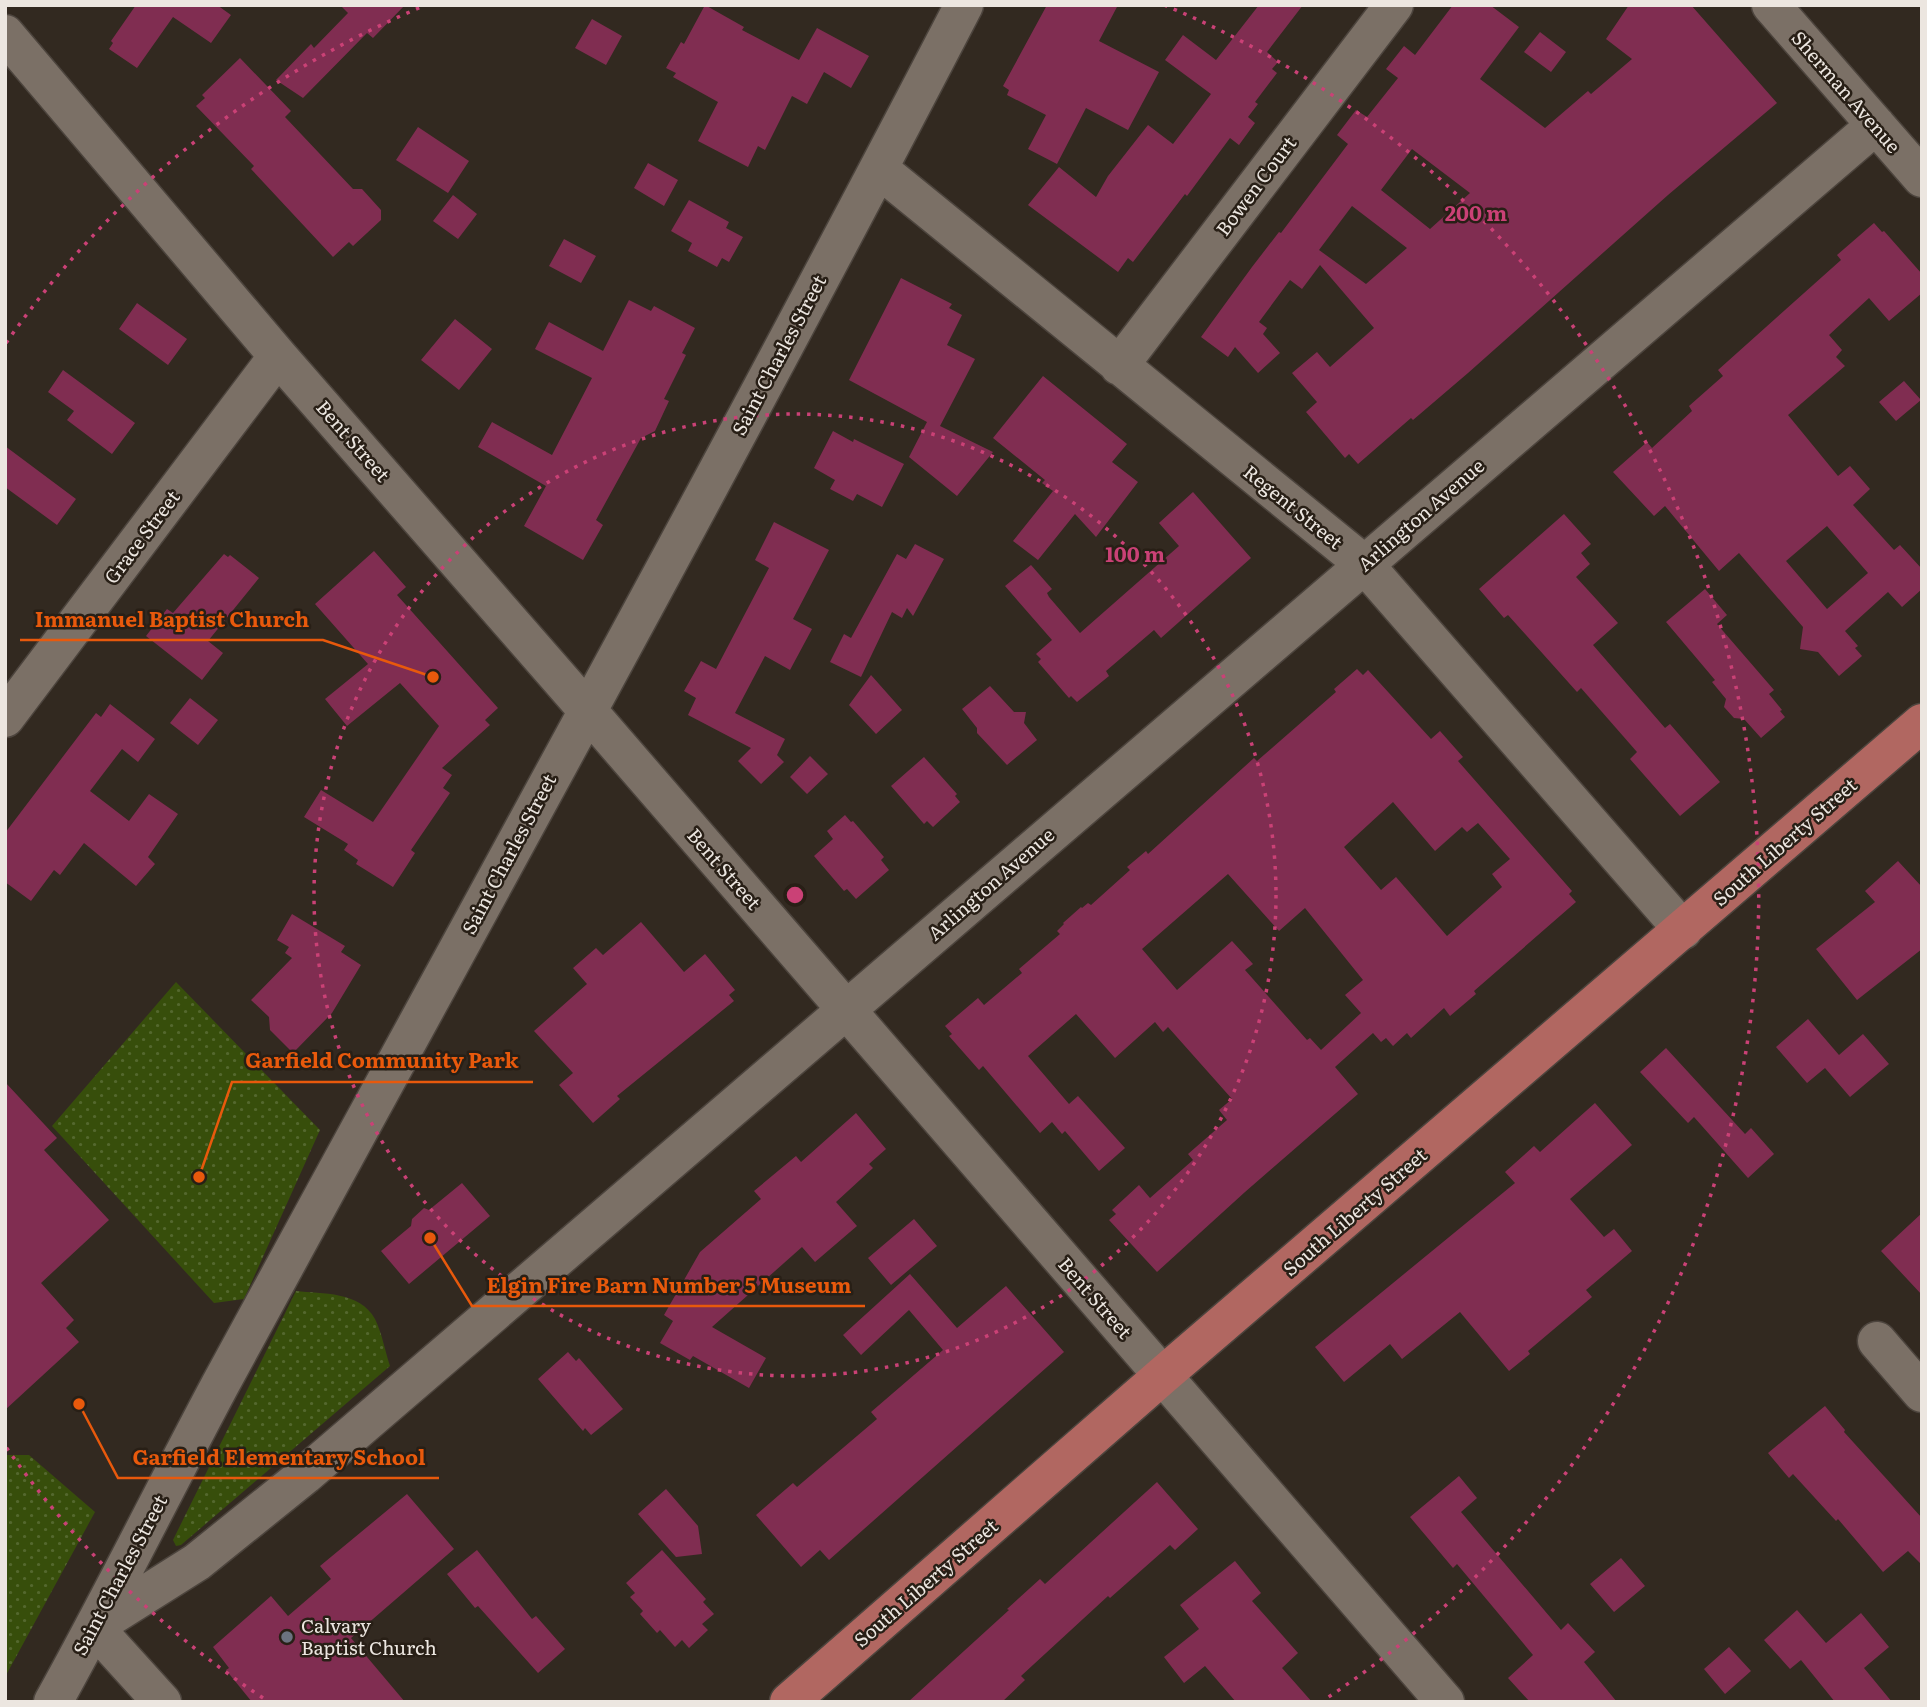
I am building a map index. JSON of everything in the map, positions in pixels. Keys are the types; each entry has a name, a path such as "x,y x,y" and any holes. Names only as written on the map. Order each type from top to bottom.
{"main road":[{"name":"South Liberty Street","path":"798,1699 1162,1376 1922,723"}],"street":[{"name":"Saint Charles Street","path":"53,1702 222,1382 879,169 964,5"},
{"name":"Bowen Court","path":"1119,366 1394,5"},
{"name":"Sherman Avenue","path":"1771,5 1922,178"},
{"name":"Bent Street","path":"5,34 278,356 588,710 1446,1702"},
{"name":"Arlington Avenue","path":"94,1628 197,1562 304,1475 1876,125"},
{"name":"Regent Street","path":"879,169 1364,565 1683,930"},
{"name":"Grace Street","path":"5,718 278,356"},
{"path":"1877,1341 1922,1394"},
{"path":"94,1628 162,1702"}],"green space":[{"path":"176,982 320,1130 244,1299 214,1303 52,1126"},
{"path":"296,1291 340,1296 360,1303 375,1319 390,1366 181,1545 176,1546 173,1540"},
{"path":"5,1455 29,1455 95,1512 5,1677"}],"building":[{"path":"136,5 217,5 231,15 211,43 173,17 137,68 109,49 113,43 111,41"},
{"path":"340,5 405,5 373,38 367,33 303,98 276,80 311,44 314,48 348,13"},
{"path":"705,5 744,27 742,30 799,60 817,28 869,56 851,88 824,72 807,104 792,96 765,150 758,146 748,167 698,141 718,102 673,77 676,73 666,68 681,42 684,44"},
{"path":"1047,5 1118,5 1099,41 1159,72 1128,130 1086,108 1057,164 1028,149 1046,115 1007,95 1009,90 1003,86"},
{"path":"1259,5 1303,5 1267,52 1278,62 1272,69 1277,73 1255,102 1258,104 1248,117 1255,123 1239,145 1230,138 1133,262 1128,258 1118,272 1028,205 1059,167 1096,197 1108,176 1148,125 1173,144 1211,94 1165,60 1183,35 1216,60"},
{"path":"1453,5 1490,5 1519,27 1480,79 1545,128 1588,91 1591,94 1632,59 1606,39 1629,5 1691,5 1777,103 1668,195 1468,373 1358,464 1349,454 1345,458 1306,412 1317,402 1292,373 1317,352 1330,367 1374,328 1320,265 1302,289 1290,280 1259,322 1267,328 1263,334 1280,353 1258,373 1235,347 1228,357 1201,337 1348,144 1337,135 1356,110 1367,117 1398,78 1386,69 1404,46 1415,55","holes":["1412,149 1470,193 1430,229 1381,190","1352,206 1407,248 1366,284 1319,250"]},
{"path":"592,19 622,36 606,65 575,48"},
{"path":"1540,32 1566,52 1551,72 1524,52"},
{"path":"240,58 291,111 285,117 353,189 362,189 381,210 381,220 353,246 349,242 333,257 251,169 254,166 196,106 205,98 202,95"},
{"path":"418,127 469,161 448,193 396,160"},
{"path":"648,163 678,180 664,206 634,188"},
{"path":"453,195 477,214 458,239 433,221"},
{"path":"689,200 729,222 726,228 743,237 729,262 722,258 717,267 688,251 692,243 671,231"},
{"path":"1874,223 1922,274 1922,293 1889,321 1869,298 1829,335 1842,350 1836,357 1845,366 1788,415 1838,476 1850,466 1870,489 1853,505 1894,550 1900,545 1922,569 1922,589 1902,607 1888,592 1845,631 1858,646 1855,648 1862,656 1839,676 1818,652 1800,649 1803,627 1739,553 1719,571 1665,506 1654,516 1613,472 1647,442 1652,448 1692,411 1689,406 1723,376 1718,370 1841,260 1837,255","holes":["1827,526 1868,573 1827,609 1786,561"]},
{"path":"564,239 596,256 581,283 549,266"},
{"path":"901,278 952,304 949,308 962,315 947,345 975,359 940,426 993,452 957,496 909,457 927,422 849,380"},
{"path":"629,300 651,311 654,306 695,328 682,353 686,355 664,399 669,401 655,431 641,438 596,520 603,525 583,560 524,526 546,486 478,447 492,422 552,455 592,378 535,349 549,322 603,351"},
{"path":"137,303 187,339 168,365 119,329"},
{"path":"455,319 492,349 459,390 421,360"},
{"path":"63,370 135,423 112,454 67,420 74,411 48,392"},
{"path":"1043,376 1127,444 1112,462 1138,482 1096,537 1075,514 1038,560 1013,541 1053,491 1042,483 1045,480 993,438"},
{"path":"1904,381 1921,400 1896,421 1879,402"},
{"path":"833,431 904,464 882,507 857,494 853,501 830,489 835,480 814,468"},
{"path":"5,446 76,499 57,525 5,487"},
{"path":"1193,492 1251,558 1161,638 1154,630 1106,671 1109,676 1077,702 1071,696 1069,698 1038,662 1041,659 1036,654 1052,640 1005,586 1031,565 1052,589 1047,593 1049,597 1080,633 1179,546 1159,523"},
{"path":"1564,514 1591,544 1581,553 1590,564 1576,577 1618,623 1593,645 1665,728 1670,724 1720,782 1680,816 1630,759 1637,752 1581,688 1577,692 1508,615 1504,618 1479,589"},
{"path":"774,522 829,550 793,619 812,629 790,670 765,656 735,713 785,739 777,755 784,762 761,784 738,761 751,748 688,715 696,698 684,691 701,661 716,669 769,568 755,560"},
{"path":"915,544 944,559 913,616 907,608 902,618 892,612 861,677 830,662 844,634 851,638 897,554 906,559"},
{"path":"374,551 406,587 397,595 498,708 485,720 490,725 442,768 452,775 443,788 450,793 411,850 415,853 393,887 356,864 358,860 344,850 348,844 304,817 321,790 373,822 439,726 400,683 347,726 325,699 368,664 315,604"},
{"path":"224,554 228,557 230,555 259,578 208,641 223,653 202,680 146,636 167,609 173,613"},
{"path":"1705,589 1727,615 1717,624 1774,690 1769,694 1785,717 1761,738 1744,719 1734,718 1724,707 1726,699 1712,682 1715,680 1666,622"},
{"path":"1357,669 1363,675 1368,670 1431,739 1440,731 1463,757 1458,761 1572,891 1569,894 1576,902 1474,991 1476,994 1450,1016 1444,1008 1411,1038 1407,1033 1393,1046 1386,1038 1381,1042 1373,1033 1335,1067 1358,1094 1157,1272 1109,1220 1116,1214 1112,1210 1139,1185 1150,1198 1193,1160 1188,1154 1227,1120 1219,1110 1232,1099 1168,1027 1163,1032 1155,1022 1115,1058 1076,1014 1028,1056 1069,1104 1078,1096 1125,1148 1099,1171 1065,1131 1062,1134 1052,1122 1040,1133 983,1066 979,1070 949,1036 952,1034 945,1026 978,998 984,1005 1022,973 1019,969 1060,934 1057,931 1063,923 1081,907 1088,903 1091,905 1130,870 1127,867 1146,851 1148,854 1254,758 1257,761 1336,692 1334,689","holes":["1393,802 1435,851 1462,827 1467,832 1478,823 1510,859 1492,874 1502,887 1447,936 1396,877 1381,890 1344,847","1228,874 1279,931 1305,908 1363,980 1345,995 1361,1013 1321,1050 1310,1038 1307,1040 1245,970 1253,964 1232,941 1177,990 1142,949"]},
{"path":"871,675 902,710 876,734 849,705"},
{"path":"990,686 1014,712 1026,712 1024,723 1037,740 1007,765 977,733 977,728 962,709"},
{"path":"190,698 218,720 198,745 170,723"},
{"path":"110,704 155,739 138,762 122,749 90,791 129,821 149,794 178,814 148,857 155,864 136,886 84,843 60,875 54,870 31,901 5,882 5,833 96,713 101,717"},
{"path":"810,756 828,774 807,794 790,777"},
{"path":"924,757 957,794 955,796 960,802 933,827 927,821 924,824 891,786"},
{"path":"845,815 884,857 881,860 889,870 856,899 847,889 844,891 814,856 833,839 827,831"},
{"path":"1898,861 1922,887 1922,949 1857,1000 1816,949 1875,902 1865,891"},
{"path":"292,914 345,946 341,952 361,965 332,1013 293,1053 270,1030 269,1017 251,1000 292,958 285,953 289,947 277,940"},
{"path":"641,922 684,972 705,954 735,990 729,995 734,1001 617,1096 620,1099 593,1123 559,1085 573,1073 534,1031 587,984 573,968 596,948 603,955"},
{"path":"1808,1019 1839,1055 1863,1034 1889,1064 1850,1097 1825,1068 1807,1083 1776,1047"},
{"path":"1666,1048 1745,1134 1751,1128 1774,1154 1748,1178 1694,1117 1688,1123 1640,1072"},
{"path":"5,1082 57,1138 44,1150 109,1220 41,1283 74,1320 66,1328 79,1342 5,1410"},
{"path":"1595,1103 1632,1145 1570,1199 1604,1237 1614,1229 1632,1251 1586,1290 1592,1297 1528,1351 1530,1354 1509,1371 1460,1312 1402,1359 1390,1344 1344,1382 1315,1347 1515,1183 1505,1172 1534,1146 1540,1152"},
{"path":"856,1113 886,1149 869,1164 873,1168 836,1202 857,1226 815,1262 802,1247 712,1327 766,1358 749,1388 693,1356 690,1360 660,1343 673,1321 664,1315 700,1252 761,1199 754,1191 796,1156 801,1162"},
{"path":"462,1183 490,1216 409,1284 381,1251 411,1226 412,1219 424,1208 429,1210"},
{"path":"1922,1213 1922,1295 1881,1251"},
{"path":"914,1219 937,1246 891,1285 868,1258"},
{"path":"910,1274 957,1328 1006,1286 1064,1352 829,1560 820,1550 801,1567 756,1515 793,1483 797,1487 877,1419 871,1412 943,1350 909,1310 861,1355 843,1335"},
{"path":"568,1352 576,1361 579,1358 623,1409 591,1435 585,1428 583,1431 538,1379"},
{"path":"1825,1406 1844,1432 1922,1518 1922,1565 1908,1551 1883,1572 1838,1519 1836,1521 1793,1474 1789,1478 1768,1453"},
{"path":"1459,1476 1477,1498 1461,1512 1561,1630 1568,1623 1595,1652 1584,1662 1617,1702 1530,1702 1508,1678 1533,1655 1457,1564 1453,1568 1410,1517"},
{"path":"1157,1482 1198,1529 1175,1550 1170,1545 1110,1598 1108,1596 1021,1676 1025,1680 1002,1702 908,1702 1040,1579 1045,1584"},
{"path":"666,1489 698,1526 702,1554 676,1557 638,1514"},
{"path":"407,1494 454,1549 351,1638 405,1702 252,1702 226,1670 229,1668 213,1647 271,1596 288,1616 331,1579 320,1566"},
{"path":"477,1550 532,1619 536,1616 565,1649 538,1673 478,1606 475,1608 447,1574"},
{"path":"662,1550 706,1599 703,1602 714,1614 702,1624 708,1630 689,1648 682,1640 675,1647 660,1630 657,1633 640,1614 643,1611 630,1597 635,1593 626,1583"},
{"path":"1621,1558 1645,1586 1614,1612 1590,1584"},
{"path":"1235,1561 1261,1593 1252,1601 1298,1653 1282,1668 1312,1702 1236,1702 1205,1666 1184,1683 1164,1657 1199,1629 1180,1605"},
{"path":"1797,1610 1826,1643 1861,1613 1889,1647 1864,1668 1892,1702 1835,1702 1801,1660 1790,1669 1764,1640"},
{"path":"1729,1647 1751,1671 1725,1694 1704,1669"}],"place":[{"name":"Immanuel Baptist Church","path":"433,677"},
{"name":"Garfield Community Park","path":"199,1177"},
{"name":"Elgin Fire Barn Number 5 Museum","path":"430,1238"},
{"name":"Garfield Elementary School","path":"79,1404"},
{"name":"Calvary Baptist Church","path":"287,1637"}]}
